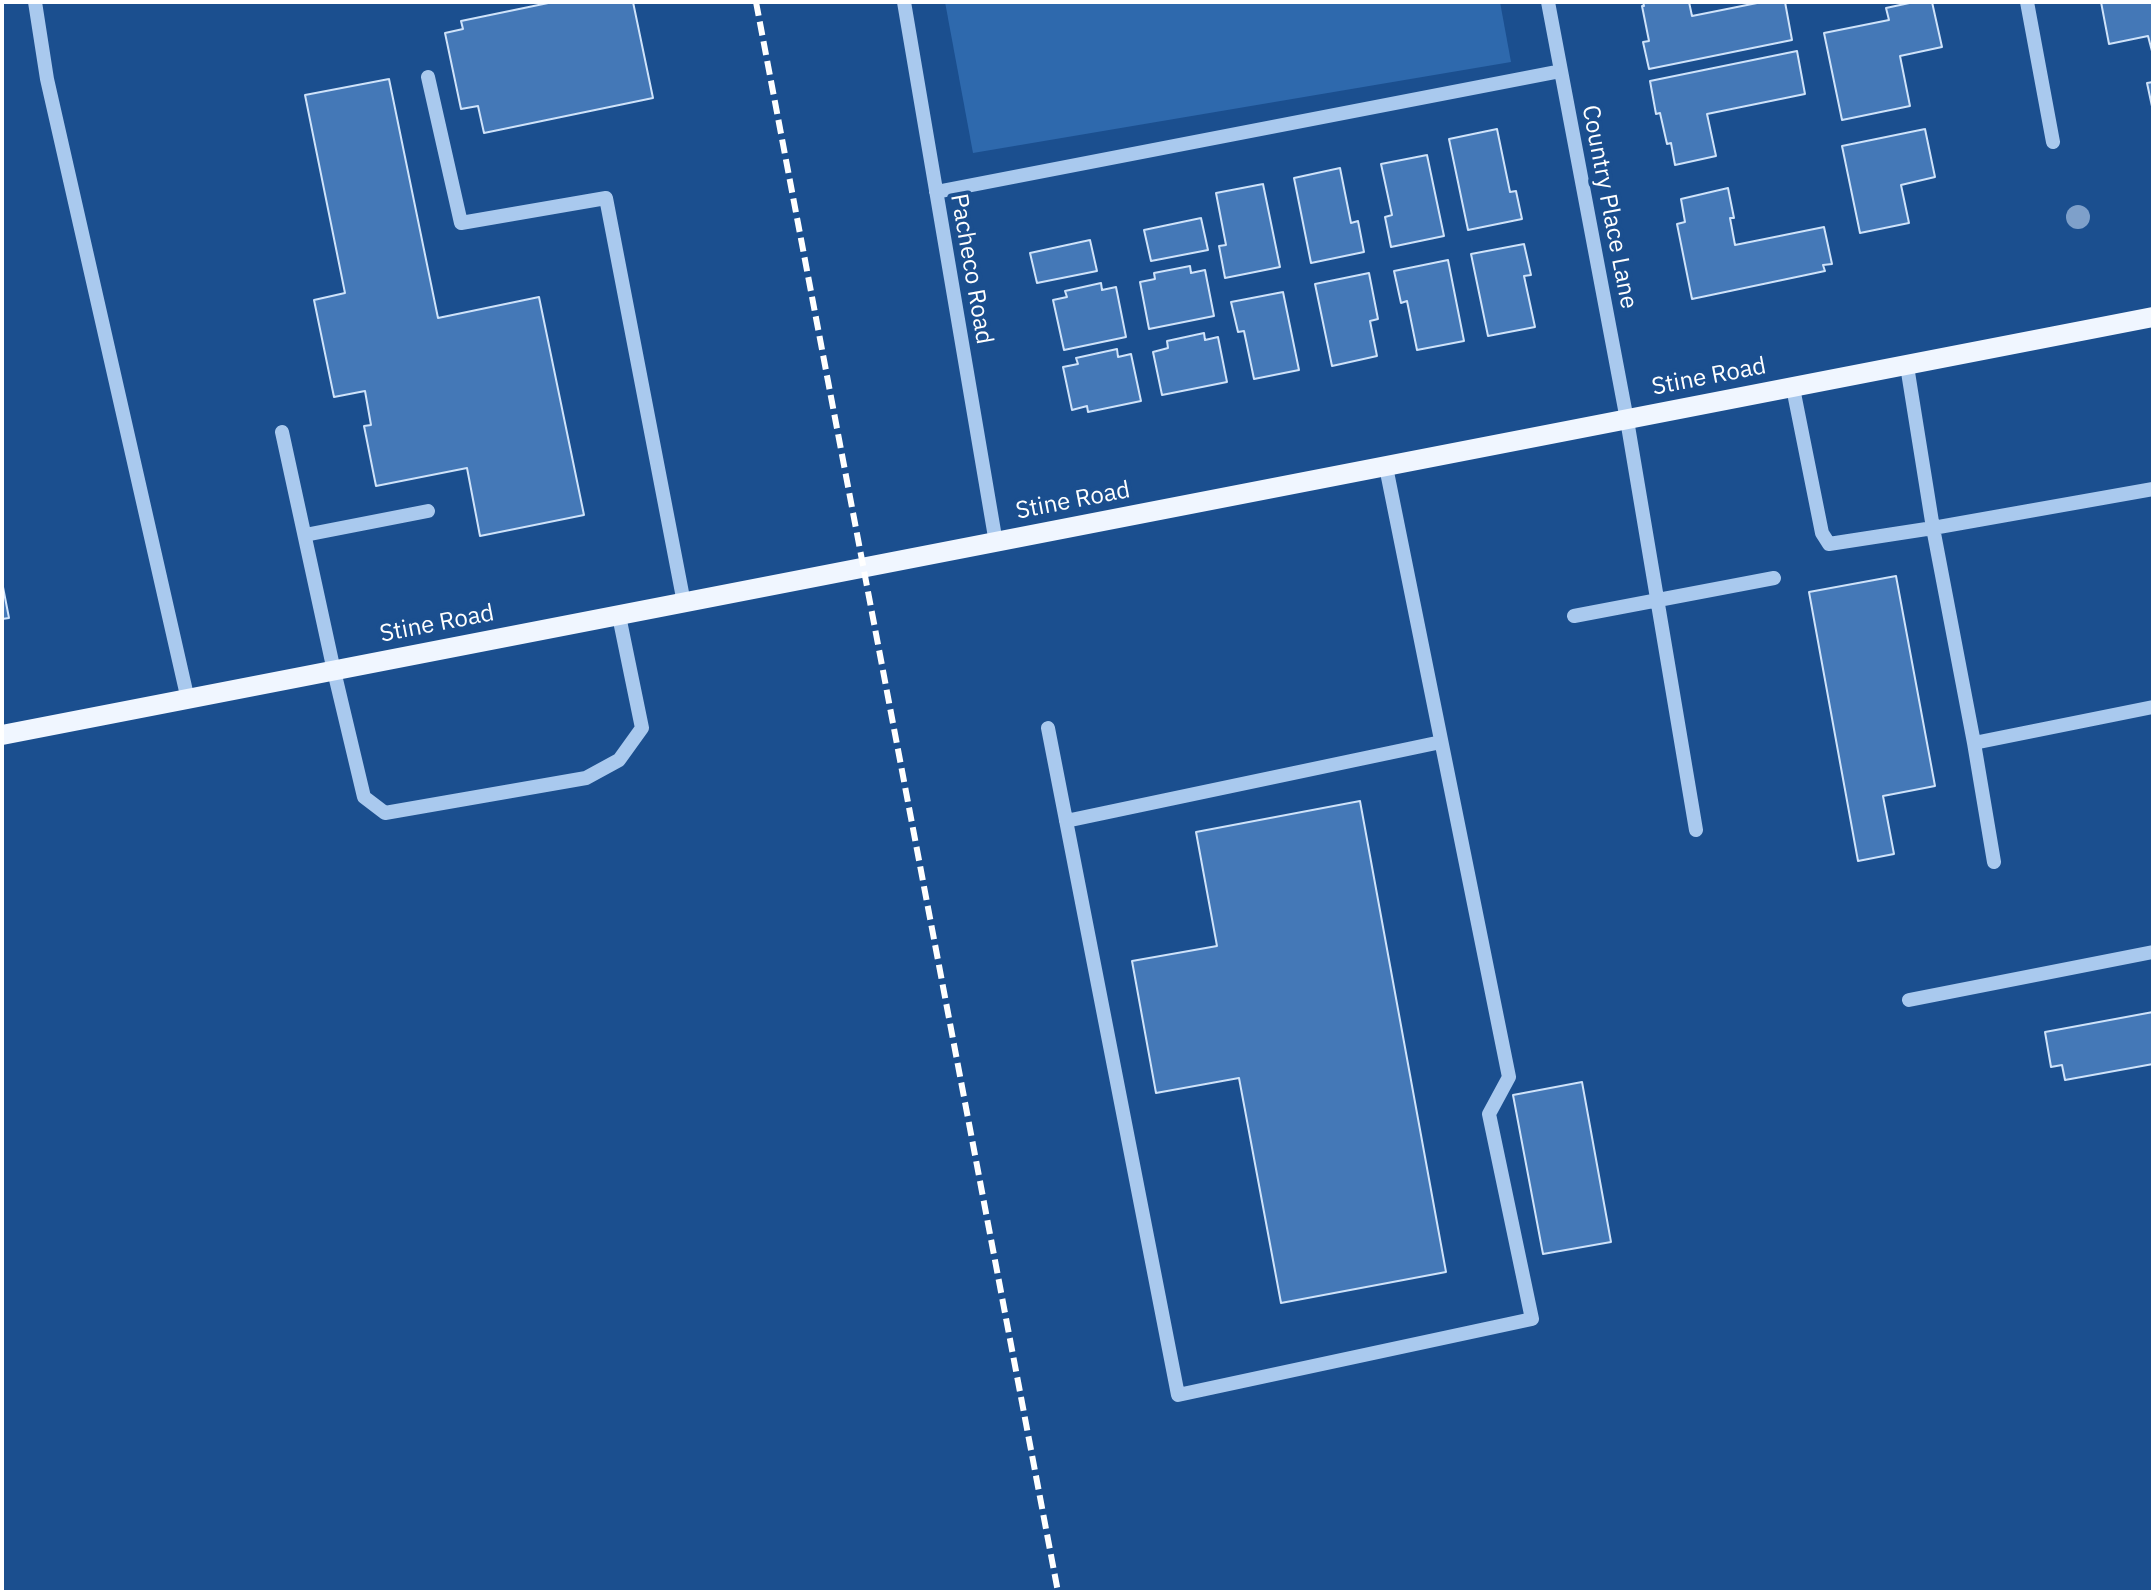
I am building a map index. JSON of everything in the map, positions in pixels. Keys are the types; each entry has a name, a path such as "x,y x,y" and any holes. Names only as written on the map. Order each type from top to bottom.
{"main road":[{"name":"Stine Road","path":"2,735 2153,317"}],"street":[{"path":"35,2 47,79 188,700"},
{"name":"Pacheco Road","path":"904,2 996,543"},
{"name":"Country Place Lane","path":"1548,2 1627,420 1696,830"},
{"path":"2027,2 2053,142"},
{"path":"936,192 1561,71"},
{"path":"428,77 461,223 606,198 684,603"},
{"path":"1907,366 1994,862"},
{"path":"1793,388 1822,533 1829,544 2153,489"},
{"path":"282,432 364,797 385,813 586,778 619,760 642,728 619,616"},
{"path":"1048,728 1178,1395 1532,1319 1489,1114 1509,1077 1386,467"},
{"path":"305,535 428,511"},
{"path":"1574,616 1774,578"},
{"path":"1974,743 2153,707"},
{"path":"1066,821 1441,742"},
{"path":"1909,1000 2153,952"}],"shaded area":[{"path":"945,2 1500,2 1511,62 973,153"}],"building":[{"path":"553,2 633,2 653,98 484,133 478,106 461,109 445,33 463,29 461,21"},
{"path":"1643,2 1689,2 1692,16 1762,2 1785,2 1792,40 1649,69 1643,42 1649,41"},
{"path":"1932,2 1942,47 1900,56 1910,106 1842,120 1824,33 1889,20 1886,8"},
{"path":"2101,2 2153,2 2153,55 2148,36 2109,44"},
{"path":"1797,51 1805,94 1707,114 1716,156 1675,165 1660,113 1656,114 1650,81"},
{"path":"389,79 438,318 539,297 584,515 480,536 467,468 376,486 364,426 371,425 365,391 334,397 314,300 345,293 305,95"},
{"path":"2153,82 2153,111 2147,83"},
{"path":"1497,129 1510,192 1516,191 1522,219 1468,230 1449,139"},
{"path":"1925,129 1935,177 1901,185 1909,223 1860,233 1842,146"},
{"path":"1427,155 1444,236 1391,247 1385,217 1392,215 1381,164"},
{"path":"1340,168 1351,223 1358,221 1364,252 1311,263 1294,178"},
{"path":"1263,184 1280,267 1225,278 1219,246 1226,245 1216,193"},
{"path":"1728,188 1735,245 1824,227 1832,264 1823,265 1825,271 1692,299 1677,224 1685,222 1681,199"},
{"path":"1201,218 1208,250 1151,261 1144,230"},
{"path":"1090,240 1097,271 1037,283 1030,253"},
{"path":"1524,244 1531,275 1524,276 1535,327 1488,336 1471,254"},
{"path":"1448,260 1464,341 1417,350 1407,301 1401,303 1394,271"},
{"path":"1190,266 1191,273 1205,270 1214,316 1149,329 1140,282 1155,279 1154,273"},
{"path":"1369,273 1378,319 1370,321 1377,356 1332,366 1315,284"},
{"path":"1101,283 1102,290 1116,287 1126,337 1064,350 1053,300 1067,297 1065,291"},
{"path":"1283,292 1299,370 1254,379 1244,331 1238,332 1231,302"},
{"path":"1204,333 1205,340 1218,337 1227,382 1162,395 1153,352 1168,348 1167,341"},
{"path":"1117,349 1118,357 1131,354 1141,401 1088,412 1087,406 1072,410 1063,367 1078,364 1076,358"},
{"path":"1896,576 1935,786 1883,796 1894,854 1858,861 1809,592"},
{"path":"2,582 9,618 2,619"},
{"path":"1360,801 1446,1272 1281,1303 1239,1078 1156,1093 1132,961 1217,946 1196,832"},
{"path":"2153,1012 2153,1064 2065,1080 2062,1065 2051,1067 2045,1032"},
{"path":"1582,1082 1611,1242 1543,1254 1513,1095"}],"railway":[{"path":"756,2 1058,1592"}]}
